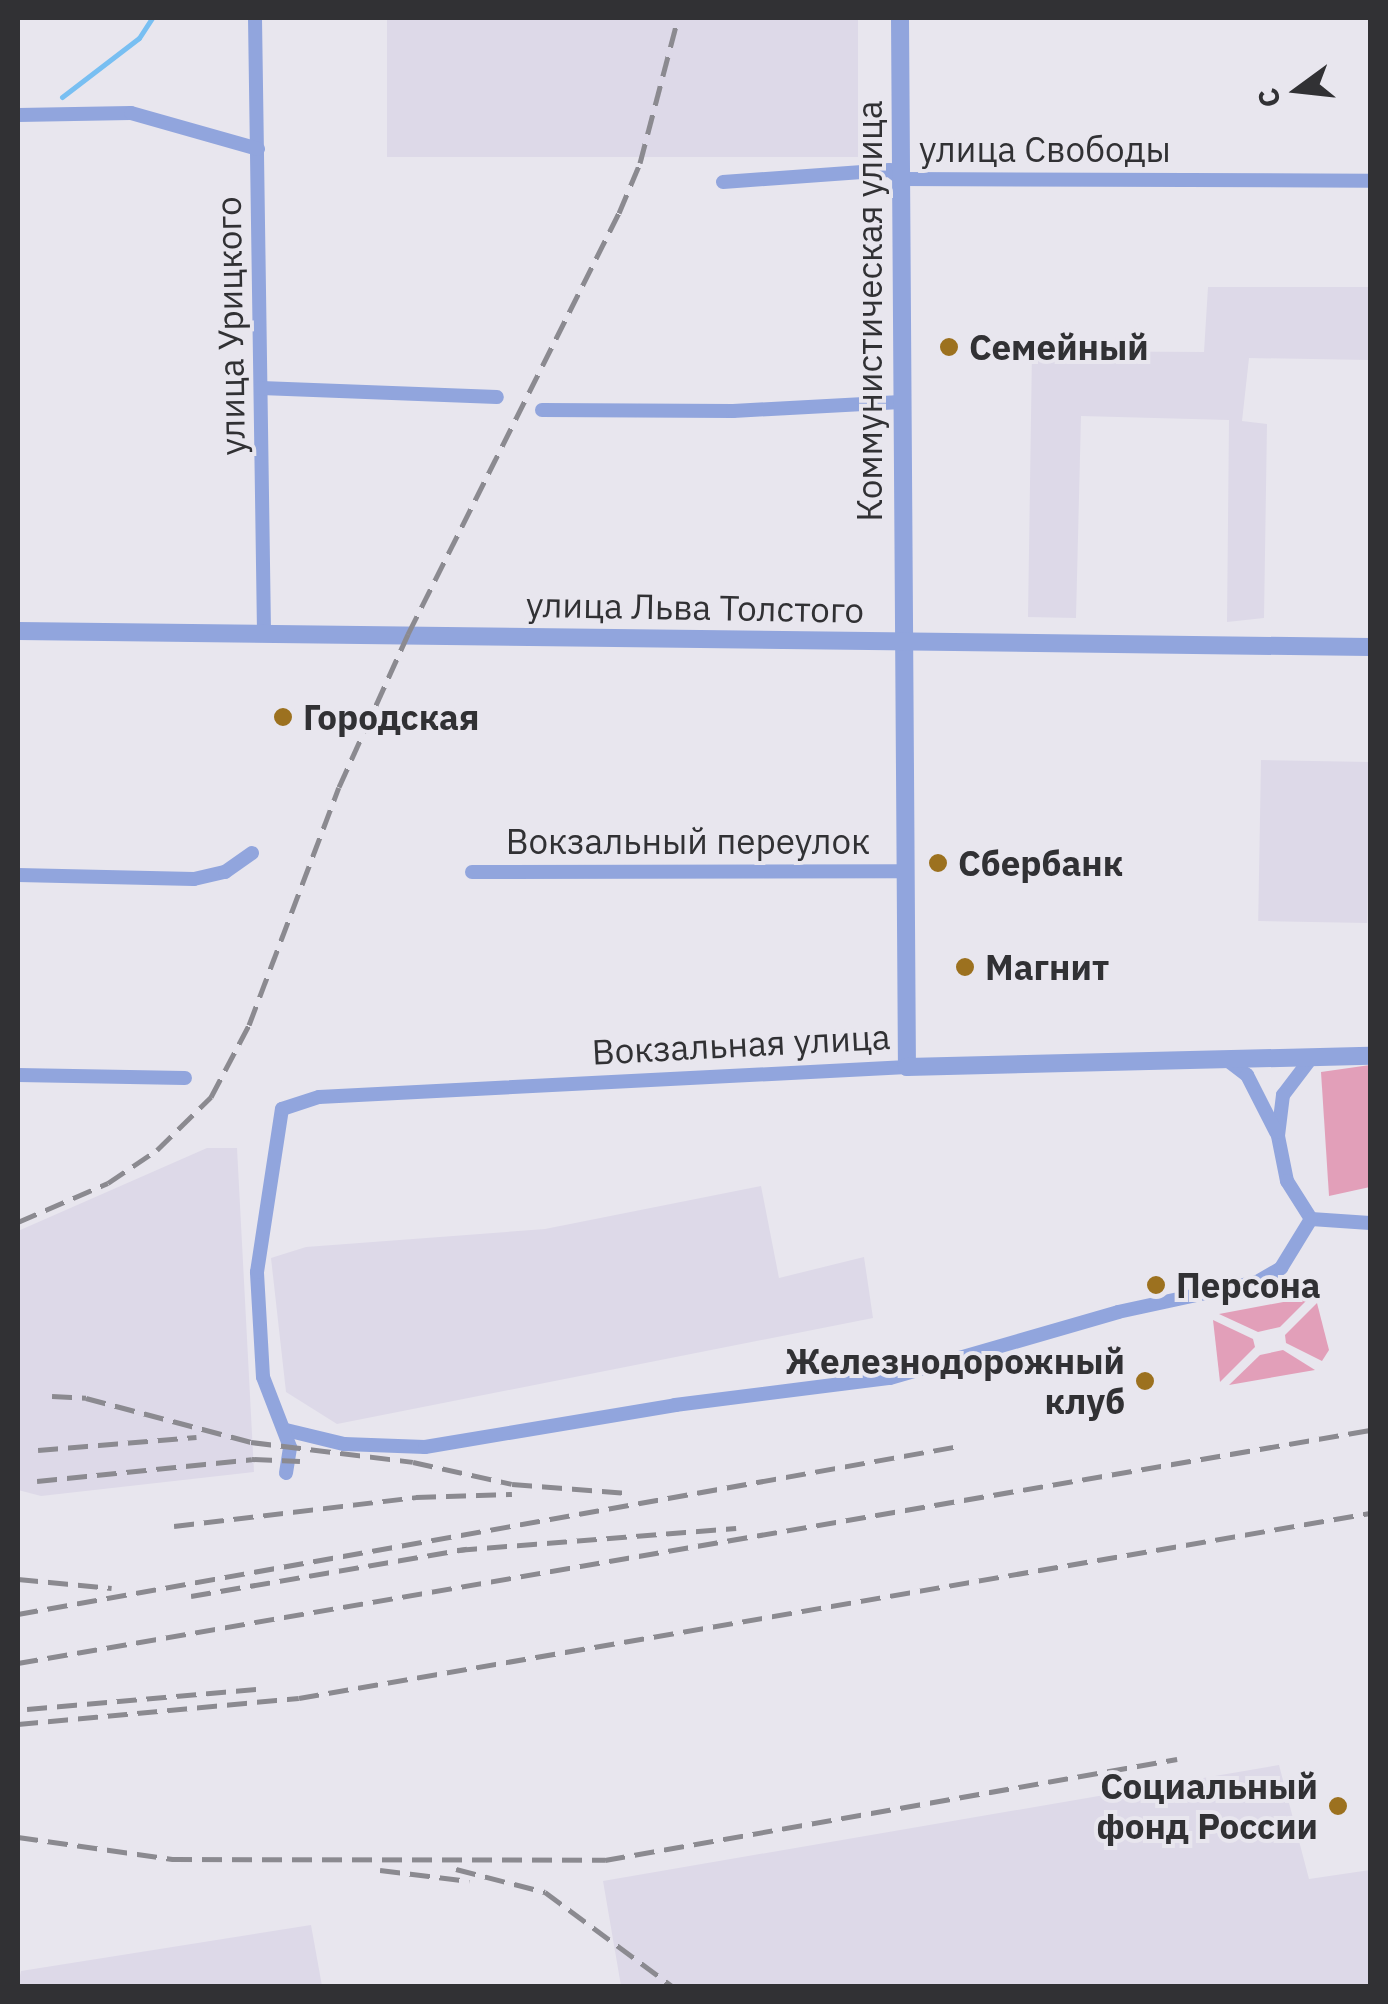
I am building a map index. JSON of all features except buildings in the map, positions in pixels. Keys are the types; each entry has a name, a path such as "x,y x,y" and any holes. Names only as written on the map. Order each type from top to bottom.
{"street":[{"name":"улица Урицкого","path":"255,18 264,634"},
{"name":"Коммунистическая улица","path":"900,18 903,871"},
{"path":"18,114 131,113 258,148"},
{"name":"улица Свободы","path":"723,182 890,170 900,178 1370,180"},
{"path":"261,388 497,397"},
{"path":"542,410 733,412 902,402"},
{"name":"улица Льва Толстого","path":"18,631 1370,647"},
{"path":"18,875 194,879 225,872 252,854"},
{"path":"903,871 907,1067"},
{"name":"Вокзальный переулок","path":"472,872 903,871"},
{"path":"1227,1060 1370,1056"},
{"path":"1278,1136 1283,1095 1312,1057"},
{"path":"1227,1060 1247,1074 1278,1136 1287,1181 1310,1219"},
{"name":"Вокзальная улица","path":"286,1430 263,1377 258,1272 282,1109 319,1097 907,1067 1227,1060"},
{"path":"18,1075 185,1078"},
{"path":"286,1473 286,1430 344,1444 425,1446 675,1405 890,1378 1118,1312 1257,1282 1281,1268 1310,1219"},
{"path":"1310,1219 1370,1222"}],"shaded area":[{"path":"387,18 858,18 858,157 387,157"},
{"path":"1208,287 1370,287 1369,360 1249,358 1242,421 1267,424 1264,618 1227,622 1229,420 1081,416 1076,618 1028,617 1032,351 1204,352"},
{"path":"1261,760 1370,762 1367,923 1258,921"},
{"path":"1370,1065 1370,1187 1329,1196 1321,1072"},
{"path":"207,1148 237,1148 254,1472 41,1496 18,1490 18,1231"},
{"path":"761,1186 779,1278 864,1257 873,1318 337,1424 286,1392 271,1258 306,1247 545,1229"},
{"path":"1310,1297 1280,1327 1258,1332 1219,1314"},
{"path":"1317,1303 1329,1350 1322,1361 1286,1343 1285,1335"},
{"path":"1213,1320 1253,1339 1255,1347 1220,1382"},
{"path":"1283,1350 1315,1370 1229,1385 1260,1355"},
{"path":"1279,1765 1309,1879 1370,1870 1370,1986 621,1986 603,1881"},
{"path":"311,1925 322,1986 18,1986 21,1971"}],"waterway":[{"path":"62,97 139,38 152,18"}],"railway":[{"path":"18,1222 108,1183 157,1150 211,1097 249,1025 339,787 408,634 619,213 640,163 678,18"},
{"path":"52,1396 86,1398 251,1442 413,1462 512,1484 628,1493"},
{"path":"18,1663 1370,1430"},
{"path":"38,1450 196,1437"},
{"path":"18,1614 954,1447"},
{"path":"37,1481 252,1459 300,1461"},
{"path":"174,1526 416,1497 512,1494"},
{"path":"18,1724 299,1698 1370,1513"},
{"path":"457,1550 736,1528"},
{"path":"191,1596 467,1549"},
{"path":"18,1579 112,1588"},
{"path":"27,1709 257,1689"},
{"path":"18,1837 172,1859 605,1860 1177,1759"},
{"path":"456,1869 545,1892 672,1986"},
{"path":"380,1870 469,1881"}],"place":[{"name":"Семейный","path":"949,347"},
{"name":"Городская","path":"283,717"},
{"name":"Сбербанк","path":"938,863"},
{"name":"Магнит","path":"965,967"},
{"name":"Персона","path":"1156,1285"},
{"name":"Железнодорожный клуб","path":"1145,1381"},
{"name":"Социальный фонд России","path":"1338,1806"}]}
